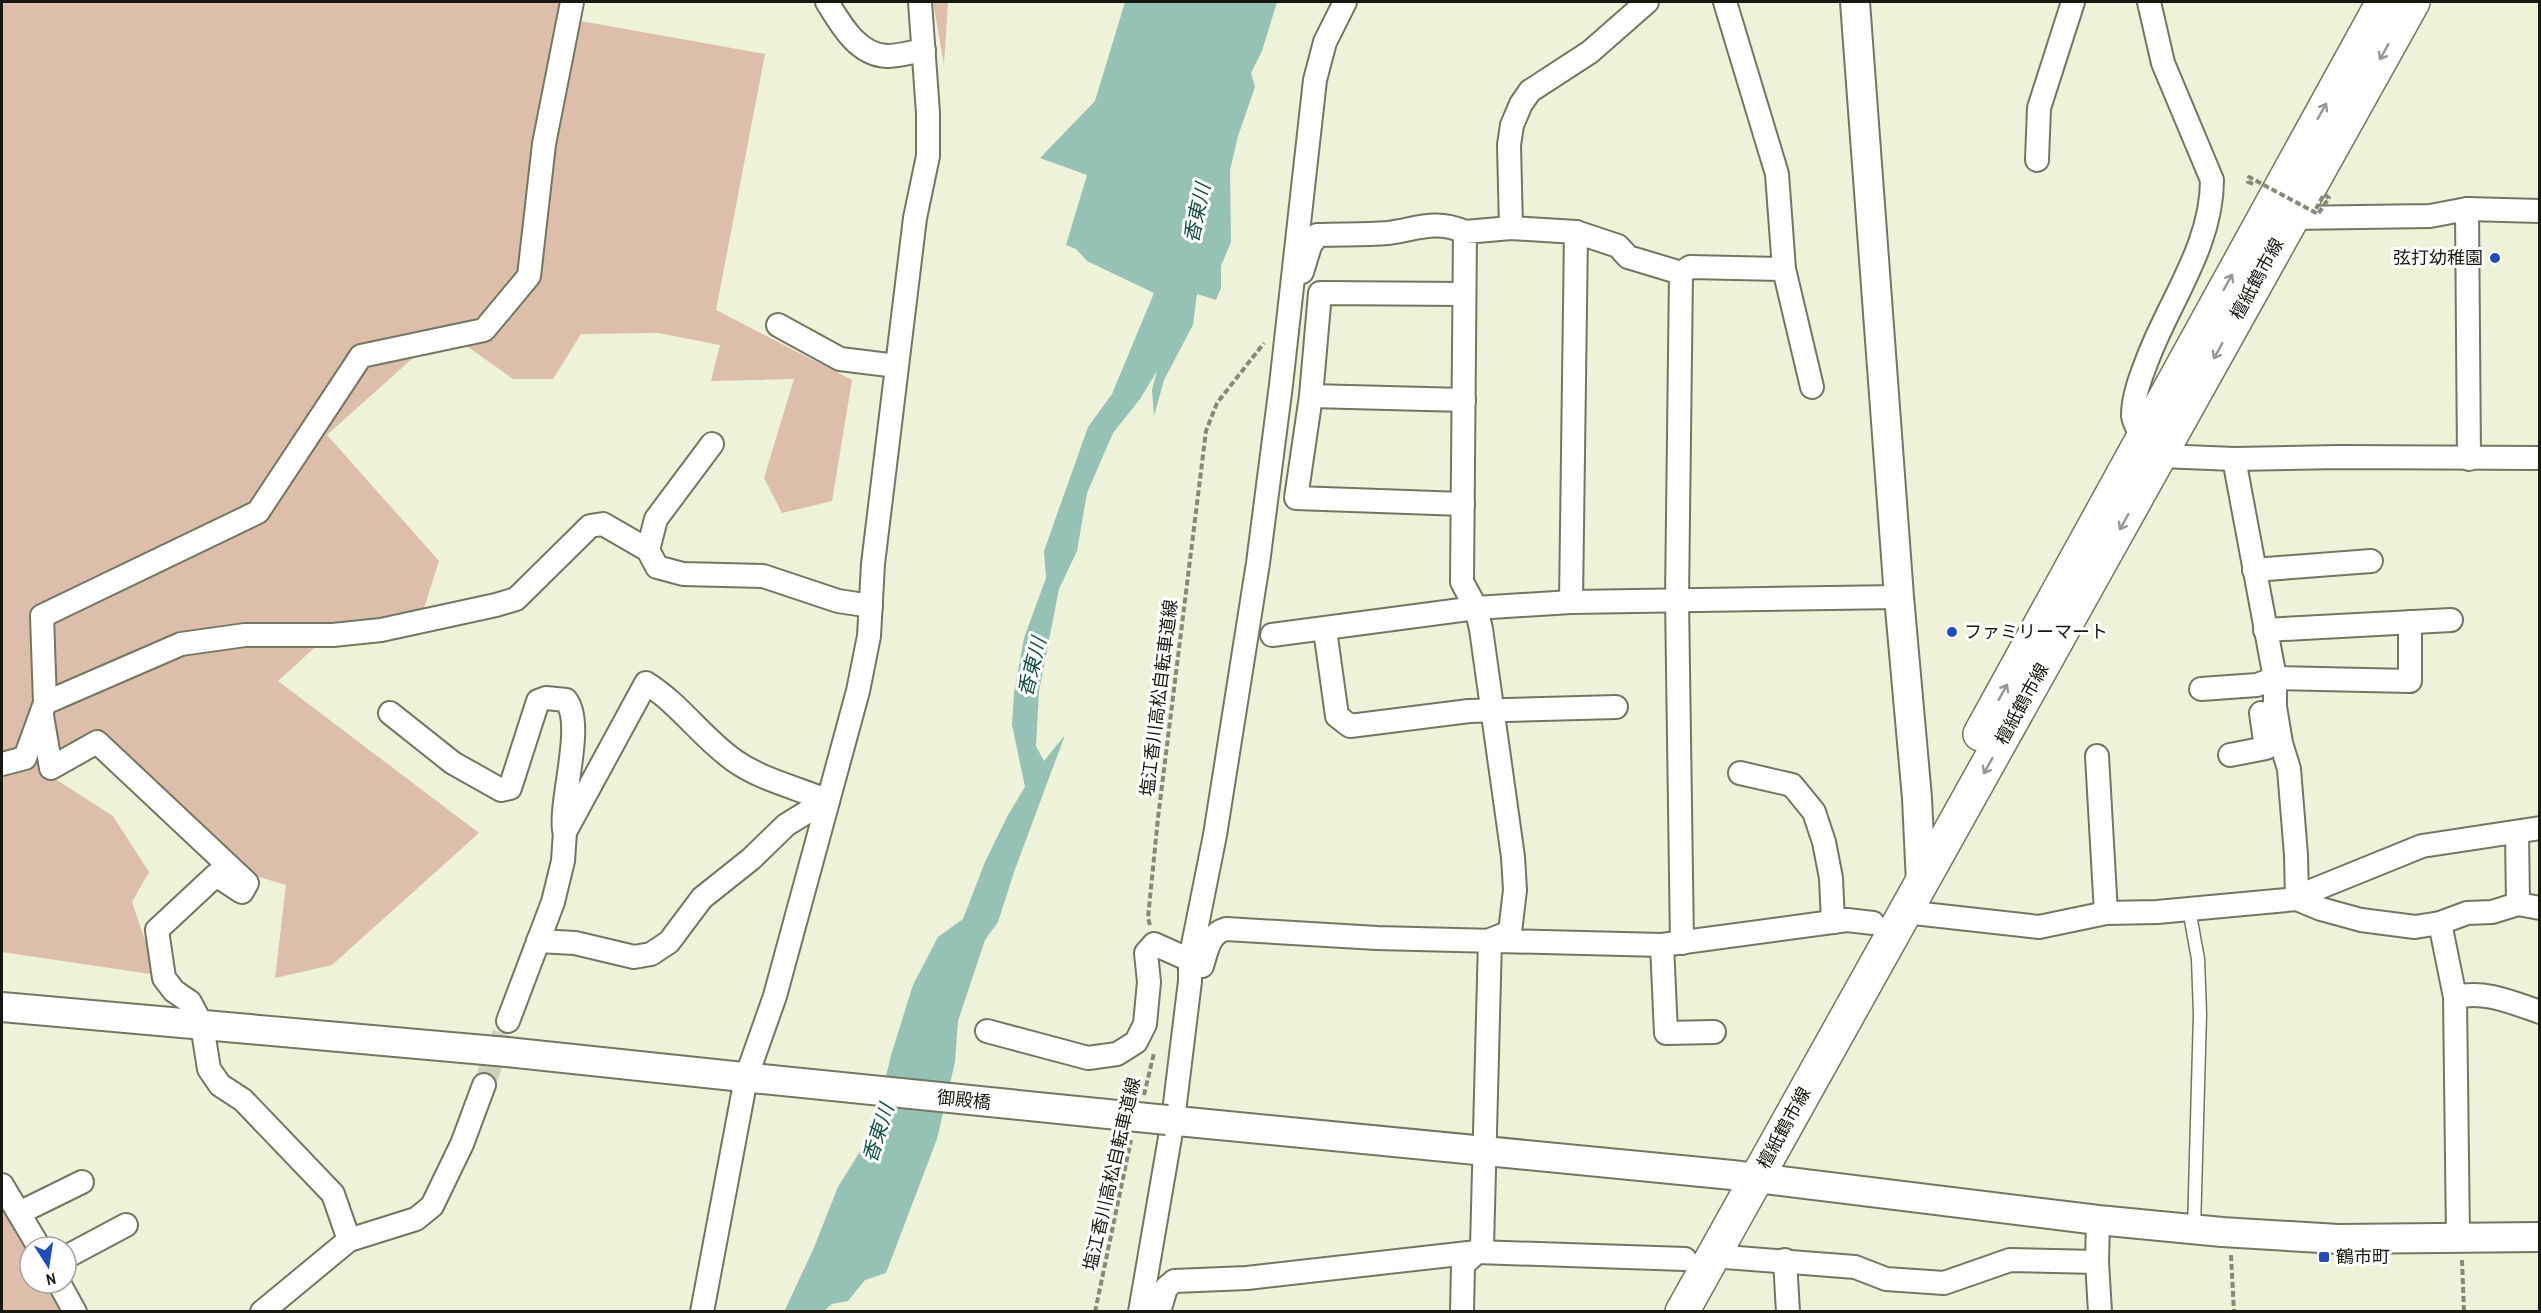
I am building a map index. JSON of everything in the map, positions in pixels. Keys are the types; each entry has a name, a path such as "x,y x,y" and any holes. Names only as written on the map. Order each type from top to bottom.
{"main road":[{"name":"檀紙鶴市線","path":"1744,1176 1922,883 2383,2"},
{"name":"檀紙鶴市線","path":"1657,1311 1699,1258 1744,1176 1873,923 1919,841 2152,447 2303,214 2413,2"},
{"name":"檀紙鶴市線","path":"1682,1311 1699,1258"}],"street":[{"path":"349,1240 333,1194 243,1100 220,1085 209,1069 202,1025 190,1002 174,991 164,978 157,930 216,875 242,892 247,883 97,742 51,768 43,708 42,616 258,512 362,356 484,330 530,276 544,144 572,2"},
{"path":"826,2 846,33 864,48 885,56 924,50"},
{"path":"702,1311 754,1078 858,691 869,636 873,564 915,218 928,156 920,2"},
{"path":"1325,42 1322,22 1329,2"},
{"path":"1140,1311 1170,1120 1190,971 1215,835 1257,563 1281,385 1315,80 1325,42 1345,2"},
{"path":"1511,228 1509,146 1512,125 1521,104 1530,91 1590,52 1647,2"},
{"path":"1725,2 1776,174 1784,269 1812,387"},
{"path":"1855,2 1922,883"},
{"path":"2037,160 2039,108 2073,2"},
{"path":"2149,2 2163,63 2212,180 2208,216 2198,250 2152,347 2138,383 2133,418 2152,447 2234,459 2540,458"},
{"path":"2467,209 2469,459"},
{"path":"2303,214 2430,216 2467,209 2540,211"},
{"path":"1292,278 1302,272 1310,246 1317,235 1388,233 1437,224 1450,225 1465,232 1511,228 1576,232 1618,246 1628,257 1681,273"},
{"path":"1465,232 1462,582 1476,608 1514,857 1515,890 1510,932 1490,940"},
{"path":"1570,602 1576,232"},
{"path":"1681,273 1690,267 1784,269"},
{"path":"1681,273 1672,944 1666,1033 1714,1032"},
{"path":"1463,504 1296,498 1311,396 1320,293 1464,294"},
{"path":"778,325 840,359 897,366"},
{"path":"1311,396 1464,399"},
{"path":"648,550 656,519 712,444"},
{"path":"2230,755 2266,748 2265,630 2234,459"},
{"path":"2,764 25,758 43,708 182,644 245,635 333,635 381,630 496,606 516,598 590,526 603,524 648,550 657,567 683,574 762,576 838,601 871,606"},
{"path":"2254,570 2371,561"},
{"path":"1272,635 1325,630 1476,608 1570,602 1899,597"},
{"path":"2265,630 2451,620"},
{"path":"2200,689 2266,681 2409,681 2410,622"},
{"path":"1325,630 1337,716 1350,726 1469,711 1616,707"},
{"path":"2266,681 2275,707 2290,780 2297,899"},
{"path":"565,832 646,682 663,694 735,761 827,804"},
{"path":"390,713 453,763 501,790 510,788 538,701 546,698 566,700 571,706 572,750 562,815 565,832 563,861 553,902 508,1021"},
{"path":"2097,756 2106,913"},
{"path":"1740,773 1792,786 1814,812 1824,842 1831,878 1833,922"},
{"path":"538,941 575,943 634,957 651,954 669,942 702,898 751,859 786,825 812,809 827,804"},
{"path":"2297,899 2306,893 2422,846 2540,828"},
{"path":"1905,912 2039,927 2106,913 2157,912 2297,899 2321,909 2361,920 2415,927 2467,913 2492,912 2529,906 2517,832"},
{"path":"987,1031 1088,1058 1117,1054 1136,1042 1145,1024 1149,982 1146,953 1154,944 1190,971 1200,974 1211,938 1218,931 1226,928 1377,939 1672,944 1847,920 1873,923"},
{"path":"2440,922 2455,997 2459,1238"},
{"path":"1462,1311 1463,1265 1482,1247 1490,940"},
{"path":"2455,997 2472,993 2499,998 2540,1012"},
{"name":"御殿橋","path":"2,1007 507,1052 1744,1176 2098,1220 2230,1233 2338,1239 2540,1237"},
{"path":"262,1311 349,1240 416,1219 432,1206 462,1144 484,1085"},
{"path":"19,1213 82,1182"},
{"path":"2,1185 32,1235"},
{"path":"2098,1220 2097,1262 2100,1311"},
{"path":"78,1251 126,1225"},
{"path":"1159,1311 1166,1288 1174,1281 1247,1278 1477,1252 1785,1260 1855,1267 1886,1279 1944,1283 2010,1260 2097,1262"},
{"path":"1785,1260 1788,1311"},
{"path":"66,1295 75,1311"}],"lane":[{"path":"2189,909 2198,958 2200,1014 2194,1229"}],"path":[{"path":"2253,184 2248,182 2249,177 2318,214 2329,198 2324,195 2303,214"},
{"name":"塩江香川高松自転車道線","path":"1154,944 1148,918 1158,818 1206,431 1217,403 1266,340"},
{"name":"塩江香川高松自転車道線","path":"1142,1101 1155,1046"},
{"name":"塩江香川高松自転車道線","path":"1095,1311 1133,1133"},
{"path":"2230,1233 2234,1311"},
{"path":"2459,1238 2464,1311"}],"shaded area":[{"path":"2,2 559,2 558,17 765,54 716,310 852,380 832,501 782,513 764,478 794,379 711,381 720,345 658,333 581,334 553,379 513,379 444,330 327,435 439,561 423,611 334,630 278,681 479,833 332,965 275,978 286,885 246,873 99,737 52,777 113,816 149,872 132,902 157,975 2,952"},
{"path":"933,2 948,2 944,65"},
{"path":"2,1195 24,1235 18,1235 18,1295 62,1295 71,1311 2,1311"}],"water":[{"name":"香東川","path":"1125,2 1277,2 1262,51 1251,73 1255,87 1238,136 1230,170 1231,242 1221,266 1221,288 1216,300 1197,294 1193,325 1164,380 1154,416 1152,390 1157,371 1140,399 1113,433 1087,493 1077,551 1059,589 1039,691 1036,746 1044,761 1065,735 1014,872 998,922 985,940 958,1021 955,1062 937,1139 886,1273 865,1280 848,1301 832,1304 824,1311 784,1312 813,1250 838,1187 872,1132 892,1052 913,985 938,937 963,919 985,862 1008,815 1025,787 1012,725 1014,693 1024,638 1046,578 1044,551 1088,427 1112,394 1154,293 1087,261 1076,249 1066,245 1087,175 1040,158 1095,101"}],"tunnel":[{"path":"484,1085 508,1021"}],"place":[{"name":"弦打幼稚園","path":"2495,258"},
{"name":"ファミリーマート","path":"1952,632"},
{"name":"鶴市町","path":"2324,1257"}]}
